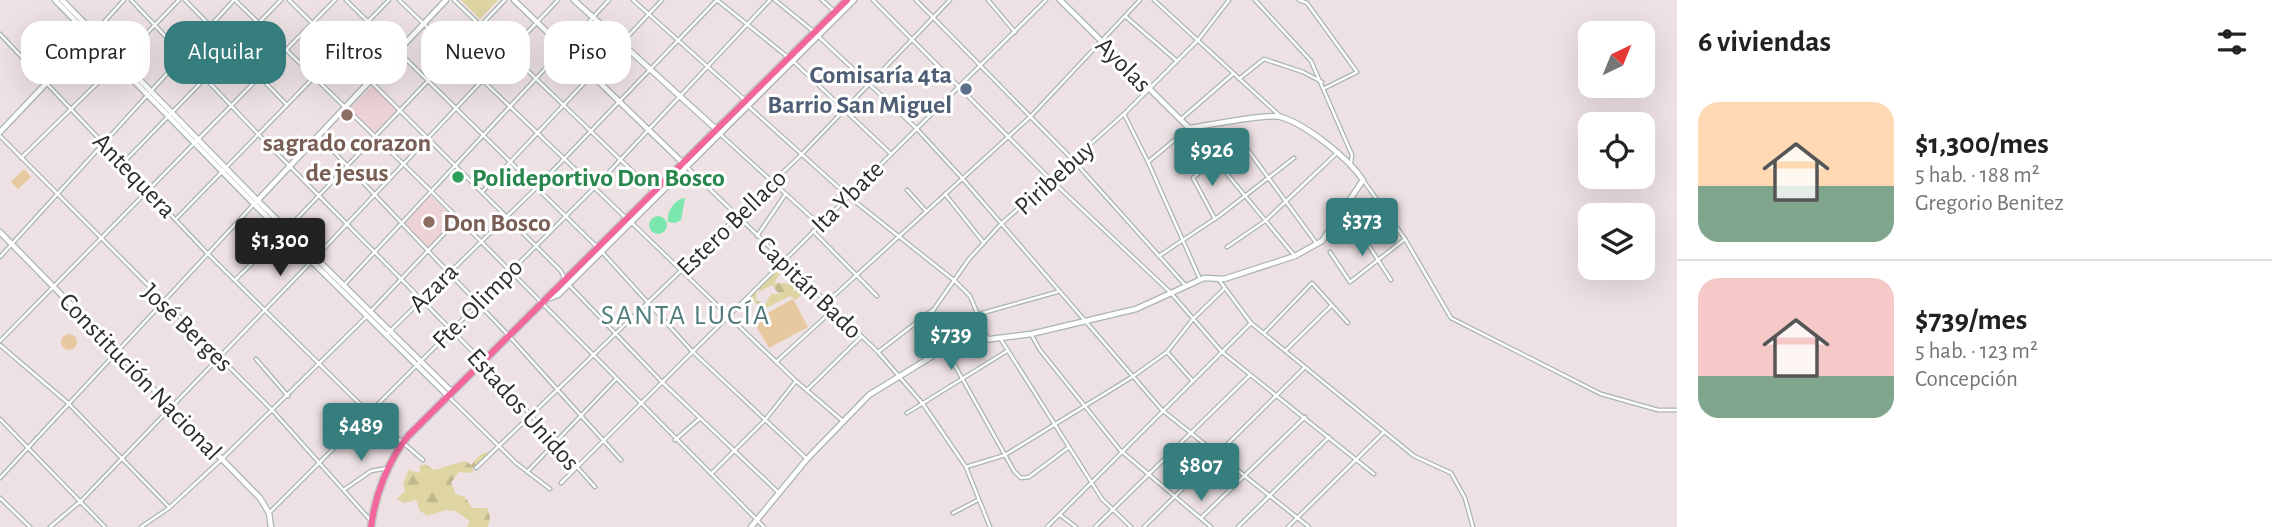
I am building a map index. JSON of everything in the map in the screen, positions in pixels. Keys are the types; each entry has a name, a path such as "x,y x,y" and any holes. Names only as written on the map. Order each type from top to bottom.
{"highway":[{"path":"371,524 388,468 403,443 599,249 653,191 791,60 847,0"}],"main road":[{"path":"55,0 66,3 81,21"},
{"path":"426,21 446,0"},
{"path":"514,0 544,29"},
{"path":"574,0 596,21"},
{"path":"816,34 853,0"},
{"name":"Ayolas","path":"1060,0 1189,128"},
{"path":"407,41 421,26"},
{"path":"631,52 717,131"},
{"path":"0,134 46,84"},
{"path":"140,84 451,394"},
{"path":"256,202 367,84"},
{"path":"600,84 684,164 628,219"},
{"path":"751,527 807,458 869,395 944,349 988,339 1031,334 1148,305 1200,279 1219,279 1254,271 1295,256 1318,245 1363,180 1351,163 1338,152 1280,116 1189,128"},
{"name":"Constitución Nacional","path":"0,232 260,498 269,513 271,527"},
{"path":"314,259 344,285 369,314"}],"street":[{"path":"105,21 124,0"},
{"name":"Estados Unidos","path":"131,0 164,34"},
{"path":"150,29 179,0"},
{"path":"185,0 206,21"},
{"path":"216,21 235,0 258,21"},
{"path":"262,21 281,0"},
{"path":"289,0 310,21"},
{"path":"314,21 335,0"},
{"path":"346,0 367,21"},
{"path":"369,21 389,0"},
{"path":"399,0 422,21"},
{"path":"454,0 477,21"},
{"path":"485,21 505,0"},
{"path":"530,30 558,0"},
{"path":"590,21 610,0"},
{"path":"633,0 801,155 955,281 970,296 988,339"},
{"path":"631,33 662,0"},
{"path":"717,0 791,60 890,153"},
{"name":"Azara","path":"388,333 564,160 717,0"},
{"path":"773,0 816,34 916,128 1162,410 1309,527"},
{"name":"Fte. Olimpo","path":"269,513 450,329 594,188 773,0"},
{"path":"822,0 835,12"},
{"path":"873,0 1049,179 1171,293 1221,351 1374,474"},
{"path":"916,0 1073,160 1186,286"},
{"name":"Estero Bellaco","path":"476,468 560,391 801,155 868,82 950,0"},
{"path":"988,0 1015,32"},
{"name":"Ita Ybate","path":"561,483 1046,0"},
{"path":"826,303 1031,116 1140,0"},
{"path":"1154,0 1280,116"},
{"name":"Piribebuy","path":"878,352 934,309 1001,224 1124,114 1198,40 1229,0"},
{"path":"1255,0 1302,49 1322,82 1352,155 1351,163"},
{"path":"1299,0 1307,3 1357,72 1325,88"},
{"path":"1125,16 1177,61"},
{"name":"Antequera","path":"0,34 21,55"},
{"path":"300,36 288,48 300,61"},
{"path":"407,59 421,72"},
{"path":"1239,79 1264,59 1303,72 1322,82"},
{"path":"344,285 544,69"},
{"path":"530,72 653,191"},
{"path":"1180,120 1233,74"},
{"path":"0,257 164,77"},
{"name":"Antequera","path":"50,84 103,144 234,281 369,413 423,460"},
{"path":"21,158 98,84"},
{"path":"122,164 202,84"},
{"name":"Estados Unidos","path":"212,84 483,362 595,487"},
{"path":"169,508 68,403 0,343 253,84"},
{"path":"267,84 287,105"},
{"path":"176,219 307,84"},
{"path":"322,84 479,241 544,301 639,404 764,527"},
{"path":"375,84 536,245 615,335 778,492"},
{"path":"234,281 285,231 423,84"},
{"path":"433,84 599,249 692,351 807,458"},
{"path":"50,527 82,500 171,405 220,358 478,84"},
{"path":"486,84 796,381 845,422"},
{"path":"483,191 583,84"},
{"path":"1124,114 1200,279"},
{"path":"1148,162 1189,128"},
{"name":"Ayolas","path":"1189,128 1295,256"},
{"path":"717,131 820,225"},
{"name":"José Berges","path":"0,134 161,302 273,411 345,489 371,524"},
{"path":"318,135 510,337 621,460"},
{"path":"1248,150 1318,245"},
{"path":"1227,247 1265,221 1338,152"},
{"path":"1159,256 1215,219 1294,158"},
{"path":"1215,159 1193,178 1215,219"},
{"name":"Capitán Bado","path":"684,164 878,352 923,404 966,467 990,527"},
{"path":"1363,180 1405,239 1446,312 1459,324 1601,394 1658,410 1677,410"},
{"path":"907,190 926,211"},
{"path":"945,194 984,243"},
{"path":"757,236 785,195"},
{"path":"0,478 256,202"},
{"path":"141,527 169,508 273,411 458,219"},
{"path":"1354,223 1391,280"},
{"path":"813,231 877,296"},
{"path":"1330,251 1350,282 1405,239"},
{"path":"1219,279 1251,323 1414,456 1451,473 1465,498 1473,527"},
{"path":"1264,333 1312,283 1348,323"},
{"path":"966,467 1005,455 1132,377 1167,352 1193,319 1224,289"},
{"path":"979,314 1058,292"},
{"path":"1285,351 1332,304"},
{"path":"930,321 934,309"},
{"path":"776,362 833,310"},
{"path":"923,316 930,321 1005,455 1021,478 1029,477 1069,447"},
{"path":"1047,527 1121,450 1251,323"},
{"path":"1031,334 1121,450 1212,527"},
{"path":"807,390 861,337"},
{"path":"1000,337 1091,483 1112,510 1131,527"},
{"path":"908,413 1007,351"},
{"path":"1167,352 1192,380"},
{"path":"256,359 288,396"},
{"path":"1144,527 1305,367"},
{"path":"1095,527 1250,374"},
{"path":"527,472 616,379"},
{"path":"710,475 765,419 796,381"},
{"path":"451,394 455,403 498,446 550,489"},
{"path":"1201,518 1305,417"},
{"path":"675,440 699,418"},
{"path":"1,422 82,500 105,527"},
{"path":"1288,527 1384,432"},
{"path":"1238,527 1329,437"},
{"path":"345,489 371,471 388,468"},
{"path":"0,498 30,527"},
{"path":"953,513 978,499"},
{"path":"1060,515 1076,527"}],"shaded area":[{"path":"372,86 398,110 375,134 349,109"},
{"path":"24,169 31,177 18,189 11,182"},
{"name":"Don Bosco","path":"430,195 456,220 429,249 403,224"},
{"path":"685,198 681,220 668,222 672,207"},
{"path":"654,216 662,216 667,225 665,232 654,234 649,229 649,221"},
{"path":"793,299 808,327 769,348 753,321"},
{"path":"69,334 77,342 69,350 61,342"}],"green space":[{"path":"461,0 498,0 480,19"},
{"path":"780,262 793,273 786,277 781,272 774,283 796,284 793,291 800,289 802,294 796,300 790,296 766,308 763,313 751,296 757,292 756,300 765,305 771,294 779,294 772,285 759,292 760,285 774,274"},
{"path":"492,450 473,468 473,473 459,472 451,483 456,494 465,497 472,508 487,508 490,517 488,527 467,527 470,521 455,511 445,510 428,516 420,511 416,500 404,503 397,499 405,491 403,483 409,470 420,473 420,466 425,464 434,470 465,461 471,465 480,455"}],"place":[{"name":"Comisaría 4ta Barrio San Miguel","path":"966,89"},
{"name":"sagrado corazon de jesus","path":"347,115"},
{"name":"Polideportivo Don Bosco","path":"458,177"},
{"name":"Don Bosco","path":"429,222"}],"district":[{"name":"SANTA LUCÍA","path":"686,314"}]}
